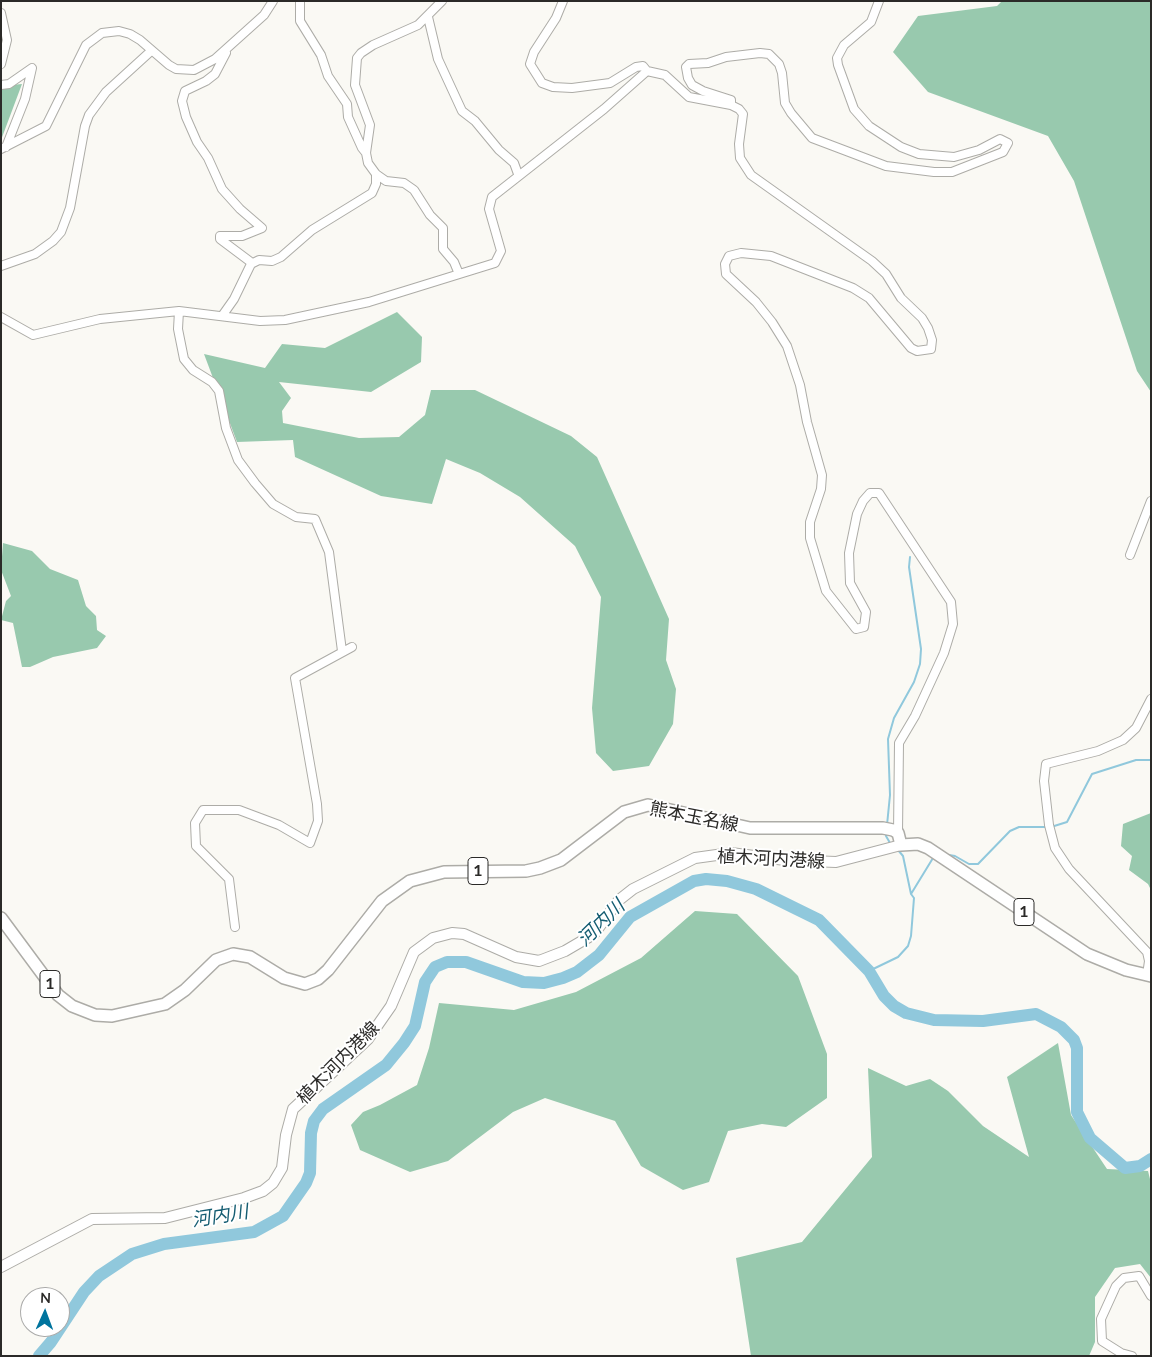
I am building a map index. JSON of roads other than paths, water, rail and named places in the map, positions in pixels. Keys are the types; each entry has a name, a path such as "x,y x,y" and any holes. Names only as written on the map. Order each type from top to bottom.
{"main road":[{"name":"熊本玉名線","path":"1,918 58,995 81,1011 95,1015 112,1016 165,1004 185,990 216,960 233,954 258,960 292,982 305,984 318,980 382,901 410,882 444,872 526,871 540,868 561,860 624,812 638,807 648,805 661,806 729,825 750,828 883,828 898,833"},
{"path":"898,833 901,845"},
{"name":"1","path":"901,845 918,844 928,848 1087,954 1120,968 1149,975"},
{"name":"植木河内港線","path":"1,1267 92,1219 165,1218 244,1198 263,1191 273,1183 282,1168 286,1135 292,1109 368,1039 390,1006 414,952 433,938 452,933 464,934 516,957 539,961 565,951 594,934 619,900 633,889 695,858 731,853 785,860 836,862 901,845"}],"street":[{"path":"4,148 46,126 53,116 81,55 93,38 102,33 119,31 140,40 176,70 194,70 205,66 264,15 273,1"},
{"path":"300,1 300,21 321,55 328,76 347,104 348,116 366,153"},
{"path":"442,1 428,17 414,27 368,48 358,58 355,77 356,94 370,125 366,153 368,163 376,174 386,180 404,183 414,190 424,207 443,228 443,248 454,262 459,274"},
{"path":"563,1 530,64 542,83 554,87 591,86 610,83 636,67 643,66 648,71 665,75 689,97 732,105 743,114 738,144 740,158 751,175 872,261 886,274 901,298 922,318 932,340 931,349 917,351 911,348 869,298 853,288 771,256 740,253 729,256 725,264 726,274 756,302 772,322 787,346 800,385 807,422 822,475 821,489 810,522 810,538 826,591 856,628 864,627 866,612 850,583 849,553 857,514 862,501 870,493 879,493 951,602 953,624 944,653 915,716 899,743 898,833"},
{"path":"732,105 731,100 703,91 692,85 688,78 686,67 689,64 708,63 726,57 760,53 769,54 779,64 786,103 791,113 812,138 886,166 934,172 952,172 1003,152 1008,143 1000,139 973,152 954,157 920,154 901,147 869,126 854,109 837,58 844,45 871,22 879,1"},
{"path":"1,13 7,40 1,64"},
{"path":"428,17 438,59 462,111 475,121 499,150 514,163 518,174"},
{"path":"226,48 227,52 214,74 185,91 182,101 193,134 208,158 222,189 240,209 262,228 242,236 220,236 220,239 252,263"},
{"path":"1,266 35,254 48,246 61,232 70,208 85,126 89,115 106,92 151,51"},
{"path":"1,85 9,84 32,68 25,99 4,148"},
{"path":"1,317 33,336 100,319 179,311 260,322 285,320 369,302 498,260 501,251 489,202 501,188 604,109 648,71"},
{"path":"222,316 234,299 252,263 259,260 276,260 312,230 372,193 376,184 376,174"},
{"path":"179,311 178,329 184,359 193,370 212,382 219,391 226,428 238,460 255,484 273,504 296,518 315,519 330,552 342,651"},
{"path":"1130,555 1151,501"},
{"path":"234,927 229,879 196,846 194,823 203,810 239,810 279,826 310,843 318,821 317,804 294,678 352,647"},
{"path":"1149,975 1147,952 1069,868 1055,848 1050,830 1044,781 1046,764 1098,751 1123,740 1136,728 1151,699"},
{"path":"1132,1356 1121,1353 1102,1341 1100,1319 1116,1286 1130,1275 1139,1276 1151,1296"}],"waterway":[{"path":"887,825 890,795 888,739 894,718 914,682 920,664 921,649 909,567 910,557"},
{"path":"1051,827 1067,822 1092,774 1136,760 1151,760"},
{"path":"949,855 955,856 969,864 978,864 1010,831 1019,827 1046,827"},
{"path":"886,832 890,843"},
{"path":"869,971 898,957 908,946 911,936 914,898 911,894 903,856 898,850"},
{"path":"911,894 933,858"},
{"name":"河内川","path":"39,1356 51,1342 84,1292 99,1276 132,1254 164,1244 254,1232 283,1216 306,1183 310,1173 311,1133 314,1121 323,1109 386,1065 404,1043 415,1026 425,982 435,967 447,962 466,962 523,982 544,983 563,978 577,972 599,955 630,917 694,881 706,879 727,881 756,889 819,920 869,971 884,996 894,1006 906,1013 934,1020 983,1021 1036,1014 1061,1027 1074,1040 1077,1048 1077,1112 1090,1138 1125,1168 1140,1166 1151,1159"}]}
